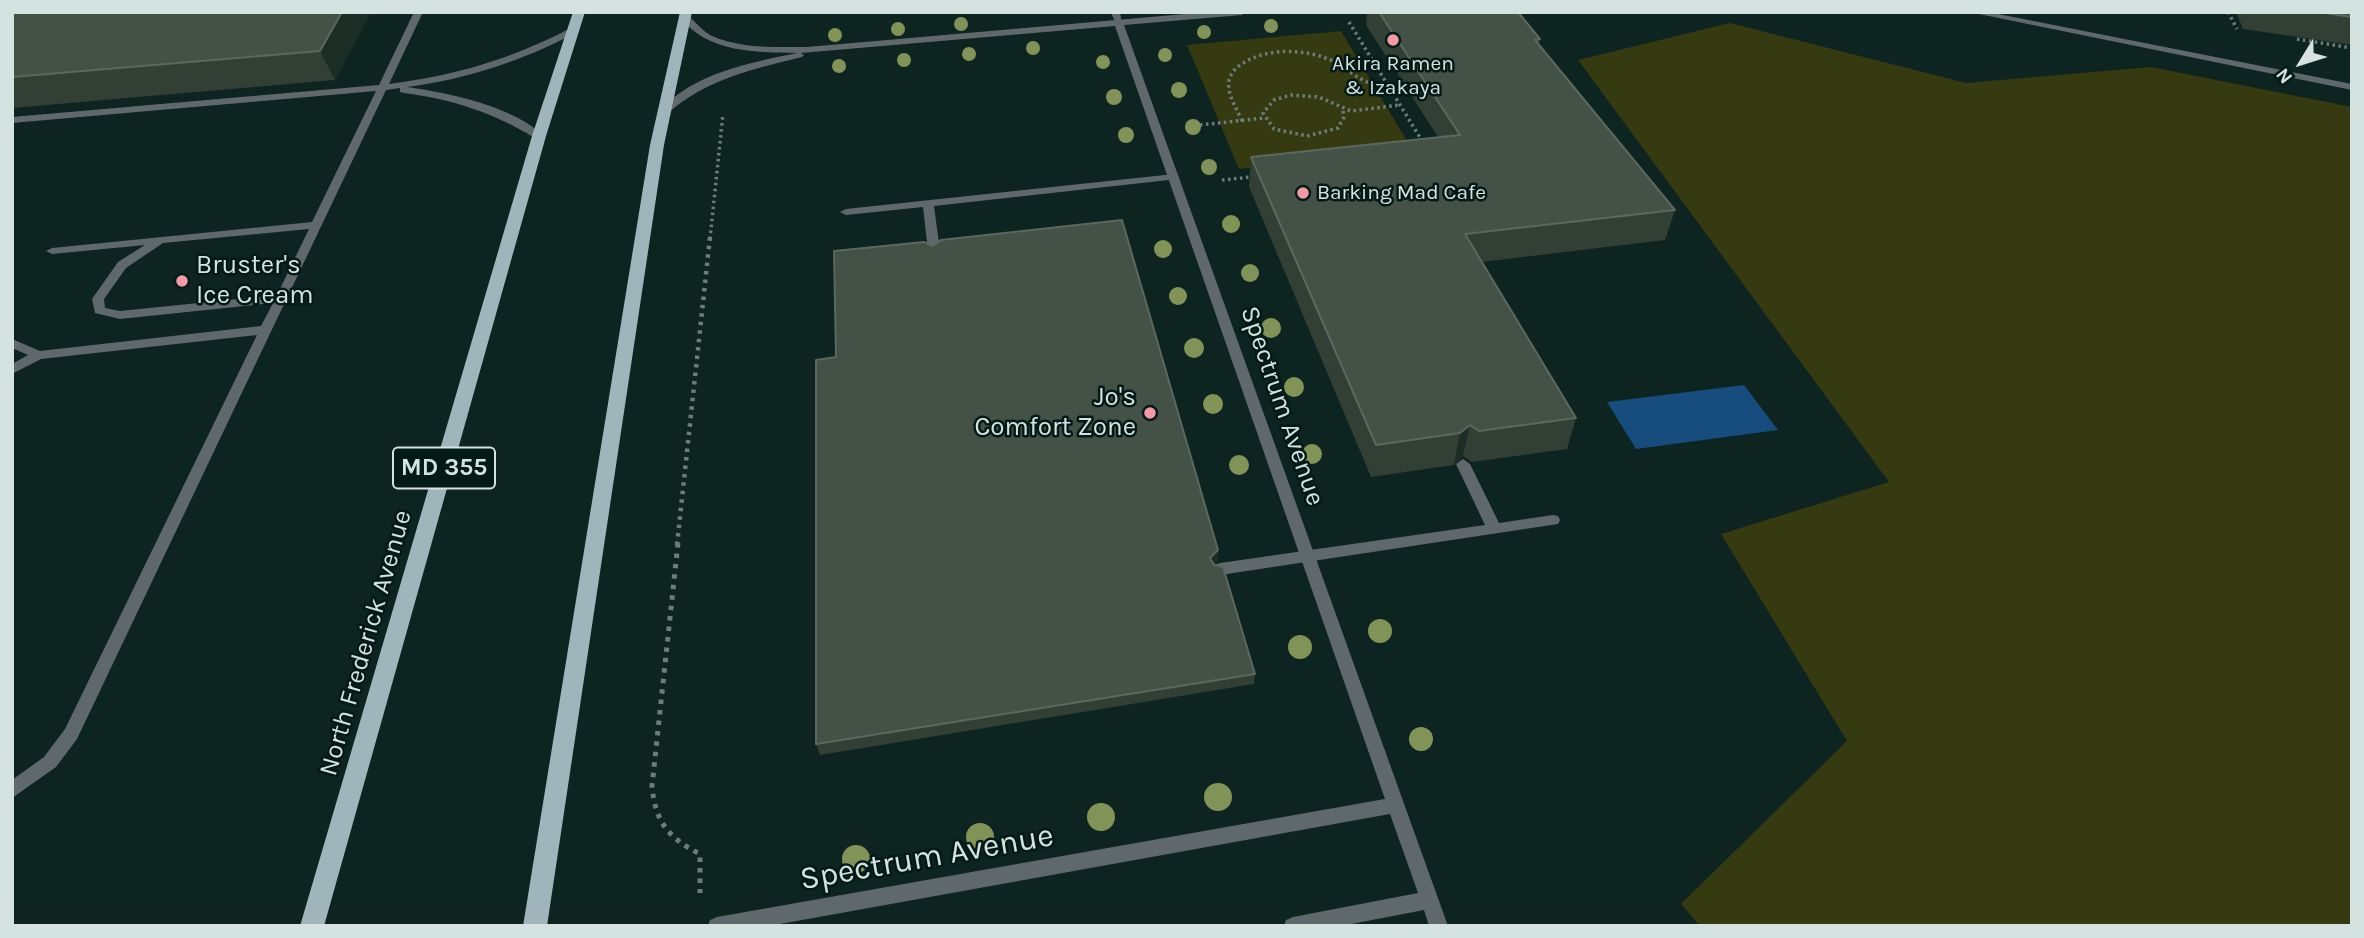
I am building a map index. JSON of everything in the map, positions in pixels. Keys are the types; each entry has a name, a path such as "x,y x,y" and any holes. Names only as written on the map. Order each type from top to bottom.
{"main road":[{"name":"North Frederick Avenue","path":"312,926 540,136 579,12"},
{"path":"535,926 664,111 685,15"}],"street":[{"path":"12,790 50,762 71,734 419,12"},
{"path":"664,111 691,89 732,72 837,49 1117,18 1242,12"},
{"path":"1973,12 2029,18 2352,87"},
{"path":"685,15 705,36 738,46 837,49"},
{"name":"Spectrum Avenue","path":"1117,18 1439,926"},
{"path":"12,120 382,88 452,78 535,53 572,31"},
{"path":"382,88 474,103 507,116 540,136"},
{"path":"846,212 1174,177"},
{"path":"928,203 934,251"},
{"path":"52,251 316,225"},
{"path":"161,240 117,270 98,299 99,310 120,315 281,298"},
{"path":"12,370 38,355 265,330"},
{"path":"12,343 38,355"},
{"path":"1463,464 1495,529"},
{"path":"1220,569 1553,520"},
{"name":"Spectrum Avenue","path":"717,926 1396,805"},
{"path":"1293,926 1430,900"}],"path":[{"path":"2228,12 2235,28 2244,32"},
{"path":"1349,22 1426,147"},
{"path":"2285,38 2352,47"},
{"path":"1242,121 1226,86 1228,76 1245,60 1259,55 1277,52 1313,55 1336,64 1360,83 1388,86"},
{"path":"1264,118 1266,107 1271,102 1289,96 1322,97 1343,111 1400,105"},
{"path":"1200,125 1264,118 1285,133 1320,135 1338,128 1344,117 1343,111"},
{"path":"699,902 701,854 680,844 663,829 653,809 652,786 721,119"},
{"path":"1222,180 1262,176"}],"green space":[{"path":"1730,23 1966,83 2151,67 2352,107 2352,926 1700,926 1681,904 1847,741 1721,534 1889,482 1578,60"},
{"path":"1341,31 1413,151 1239,169 1187,45"}],"water":[{"path":"1744,385 1778,430 1636,449 1607,402"}],"building":[{"path":"12,12 342,12 320,51 12,77"},
{"path":"1379,12 1518,12 1540,39 1535,40 1675,210 1465,234 1576,418 1479,431 1470,425 1460,433 1376,445 1251,157 1460,135"},
{"path":"2318,12 2352,12 2352,17"},
{"path":"1122,220 1218,550 1210,558 1214,565 1223,567 1255,674 816,744 816,360 836,357 834,251 924,242 933,246 941,240"}],"place":[{"name":"Akira Ramen & Izakaya","path":"1393,40"},
{"name":"Barking Mad Cafe","path":"1303,193"},
{"name":"Bruster's Ice Cream","path":"182,281"},
{"name":"Jo's Comfort Zone","path":"1150,413"}]}
